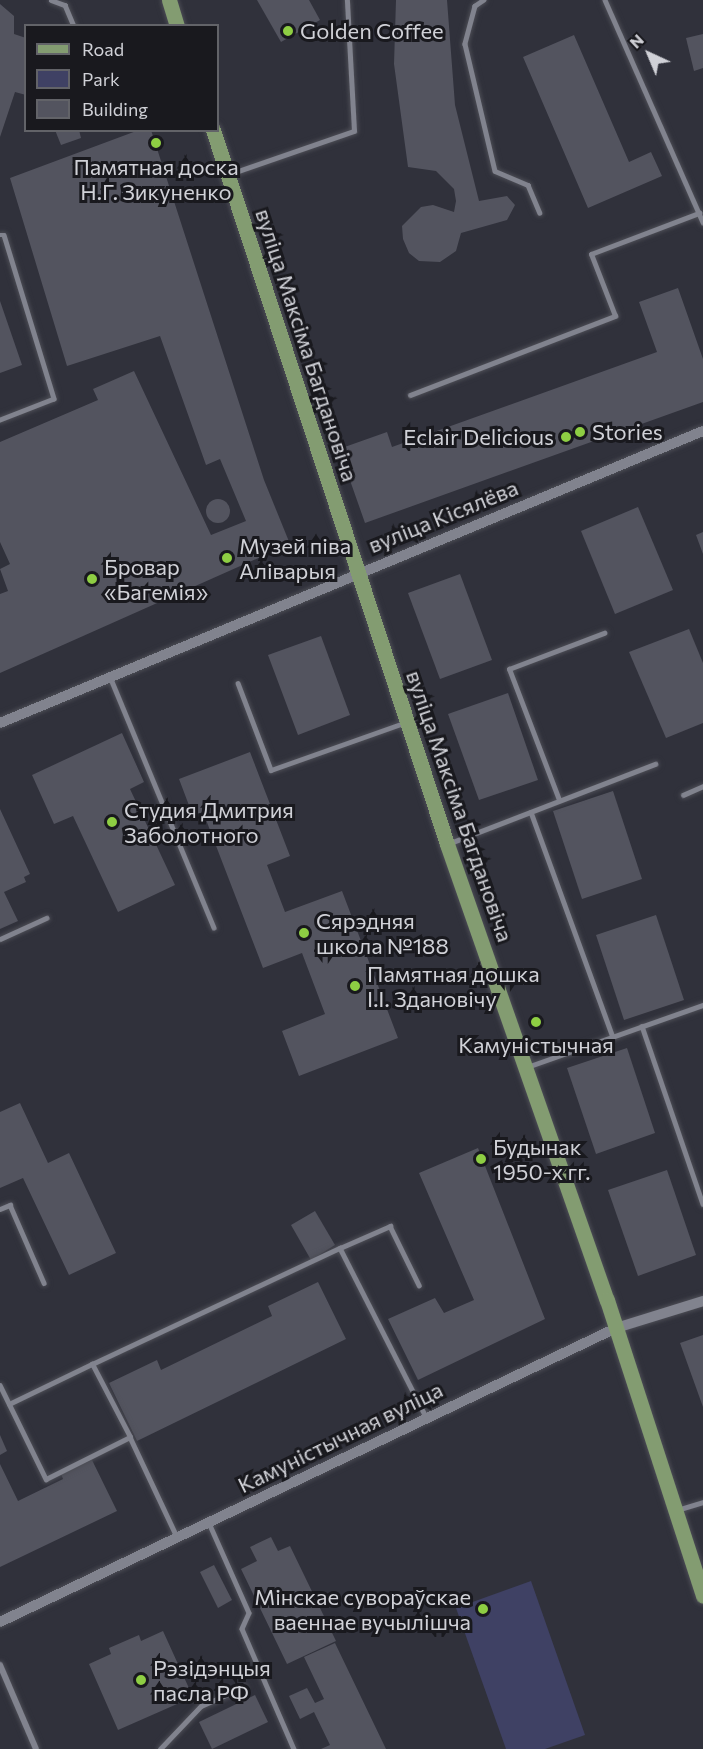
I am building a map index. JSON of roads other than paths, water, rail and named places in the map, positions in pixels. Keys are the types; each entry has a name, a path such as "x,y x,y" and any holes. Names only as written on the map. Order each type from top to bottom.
{"main road":[{"path":"169,0 176,24"},
{"name":"вуліца Максіма Багдановіча","path":"214,132 447,844 616,1328 703,1596"}],"street":[{"name":"вуліца Кісялёва","path":"0,723 703,431"},
{"name":"Камуністычная вуліца","path":"0,1622 616,1328 703,1301"},
{"path":"0,1665 35,1749"}],"lane":[{"path":"51,0 65,5 73,24"},
{"path":"228,175 354,131 347,0"},
{"path":"484,0 475,6 465,44 495,171 528,184 540,213"},
{"path":"605,0 703,222"},
{"path":"410,395 615,316 591,254 699,213"},
{"path":"0,235 4,235 54,399 0,420"},
{"path":"559,800 509,669 604,633"},
{"path":"110,676 214,928"},
{"path":"238,683 271,770 407,722"},
{"path":"447,844 655,764"},
{"path":"683,795 703,786"},
{"path":"531,812 613,1036"},
{"path":"0,939 46,918"},
{"path":"525,1068 703,1005"},
{"path":"642,1026 703,1204"},
{"path":"0,1209 10,1205 44,1283"},
{"path":"9,1404 390,1226 418,1285"},
{"path":"340,1248 426,1417"},
{"path":"92,1364 130,1437 177,1537"},
{"path":"0,1386 46,1479 130,1437"},
{"path":"675,1511 703,1502"},
{"path":"209,1523 249,1613 242,1629 294,1749"},
{"path":"160,1749 201,1706 244,1687"}],"place":[{"name":"Golden Coffee","path":"288,31"},
{"name":"Памятная доска Н.Г. Зикуненко","path":"156,143"},
{"name":"Stories","path":"580,432"},
{"name":"Eclair Delicious","path":"566,437"},
{"name":"Музей піва Аліварыя","path":"227,558"},
{"name":"Бровар «Багемія»","path":"92,579"},
{"name":"Студия Дмитрия Заболотного","path":"112,822"},
{"name":"Сярэдняя школа №188","path":"304,933"},
{"name":"Памятная дошка І.І. Здановічу","path":"355,986"},
{"name":"Камуністычная","path":"536,1022"},
{"name":"Будынак 1950-х гг.","path":"481,1159"},
{"name":"Мінскае сувораўскае ваеннае вучылішча","path":"483,1609"},
{"name":"Рэзідэнцыя пасла РФ","path":"141,1680"}]}
